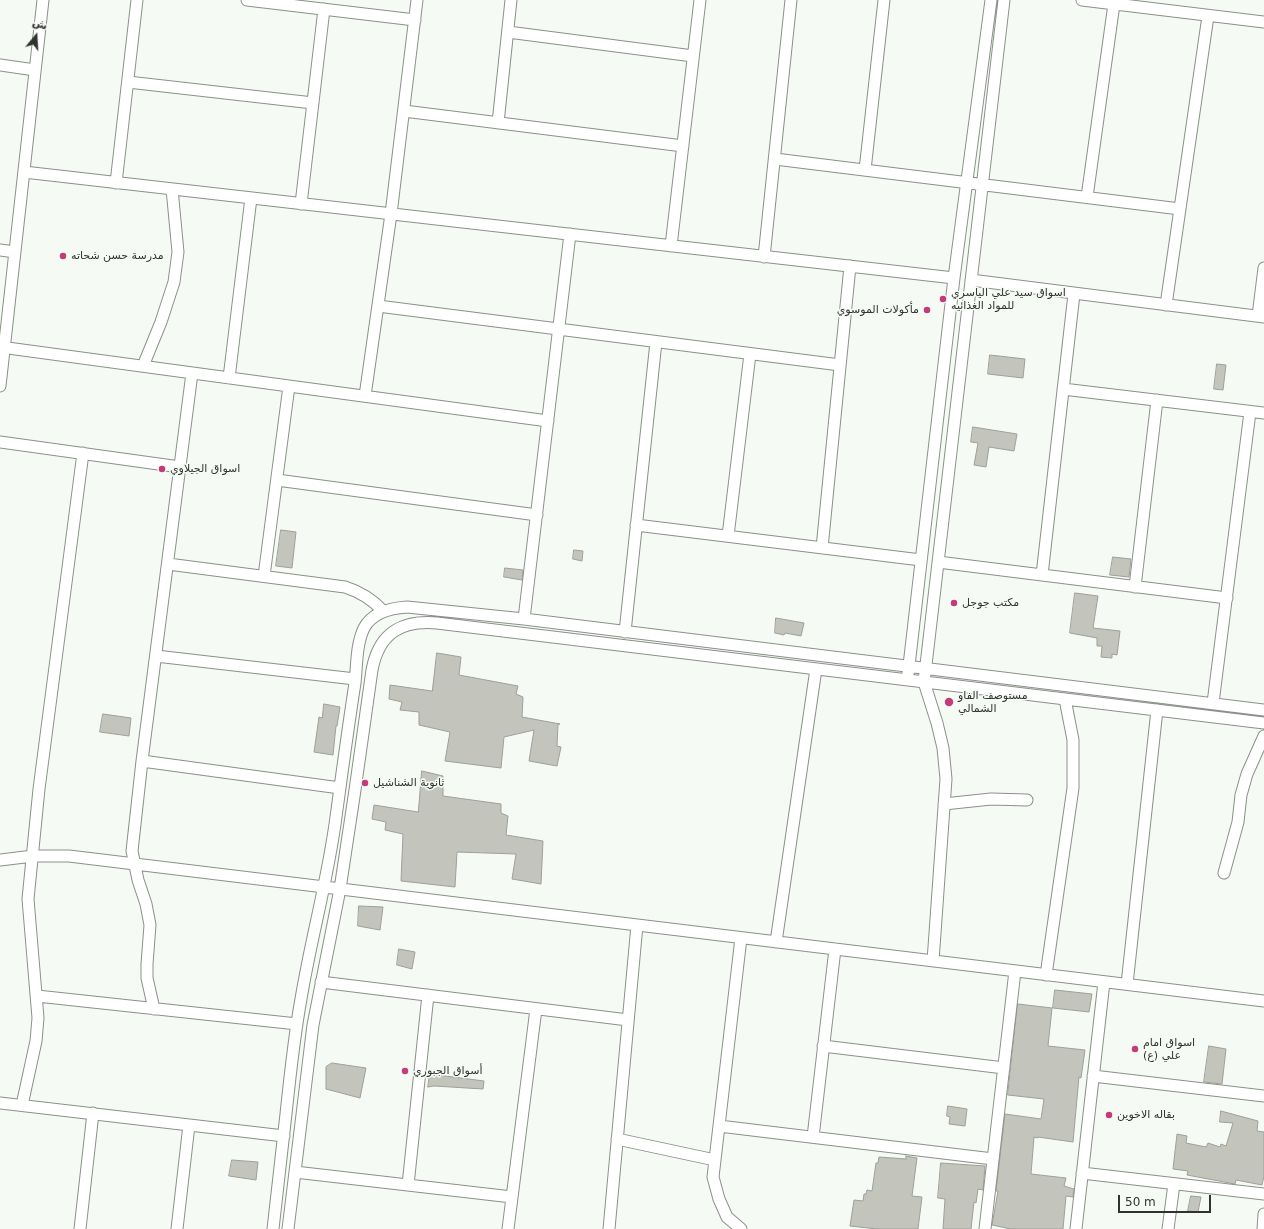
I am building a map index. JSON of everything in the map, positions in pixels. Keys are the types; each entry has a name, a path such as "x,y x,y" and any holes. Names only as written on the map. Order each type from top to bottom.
{"street":[{"path":"0,386 2,348 15,252 43,0"},
{"path":"116,183 138,0"},
{"path":"247,0 415,20"},
{"path":"365,396 391,214 417,0"},
{"path":"498,122 511,0"},
{"path":"671,246 700,0"},
{"path":"764,257 791,0"},
{"path":"865,170 884,0"},
{"path":"907,680 954,278 991,0"},
{"path":"933,961 946,779 943,748 924,682 1004,0"},
{"path":"1082,0 1264,22"},
{"path":"1087,197 1114,4"},
{"path":"301,204 324,9"},
{"path":"1166,305 1208,16"},
{"path":"508,32 693,56"},
{"path":"0,65 35,70"},
{"path":"128,82 313,103"},
{"path":"404,111 683,146"},
{"path":"775,159 1180,209"},
{"path":"24,172 954,278"},
{"path":"143,366 161,322 174,282 178,252 172,189"},
{"path":"229,378 251,198"},
{"path":"524,619 570,234"},
{"path":"0,250 15,252"},
{"path":"822,548 850,266"},
{"path":"971,280 1261,317 1264,268"},
{"path":"1042,575 1074,294"},
{"path":"378,306 840,365"},
{"path":"625,632 656,342"},
{"path":"2,348 548,421"},
{"path":"728,536 750,354"},
{"path":"154,1009 147,978 150,925 132,851 142,761 192,373"},
{"path":"264,576 289,386"},
{"path":"1064,388 1264,413"},
{"path":"1135,587 1157,400"},
{"path":"1214,704 1250,412"},
{"path":"0,442 180,467"},
{"path":"22,1105 36,1041 38,1018 28,899 39,789 82,453"},
{"path":"277,480 537,515"},
{"path":"636,525 921,560"},
{"path":"938,562 1227,598"},
{"path":"168,564 334,585 356,590 376,603 384,611"},
{"path":"273,1229 297,1024 310,949 324,887 333,837 358,649 360,638 365,627 373,618 384,611 406,607 524,619 1264,710"},
{"path":"288,1229 314,1025 340,889 374,657 388,636 399,628 424,622 437,623 1264,723"},
{"path":"156,656 355,679"},
{"path":"776,942 816,669"},
{"path":"1046,975 1073,788 1073,740 1065,699"},
{"path":"1127,984 1157,710"},
{"path":"1224,873 1238,822 1241,795 1247,774 1264,736"},
{"path":"142,761 340,788"},
{"path":"944,804 991,799 1027,800"},
{"path":"0,860 33,856 69,856 1264,1001"},
{"path":"608,1229 637,925"},
{"path":"741,938 713,1177 719,1198 727,1217 741,1229"},
{"path":"813,1137 835,949"},
{"path":"985,1229 1015,971"},
{"path":"321,982 628,1020"},
{"path":"1076,1229 1104,982"},
{"path":"37,996 297,1024"},
{"path":"408,1185 428,996"},
{"path":"508,1229 536,1009"},
{"path":"823,1046 1004,1068"},
{"path":"1093,1076 1264,1096"},
{"path":"0,1103 284,1136"},
{"path":"80,1229 93,1113"},
{"path":"177,1229 189,1125"},
{"path":"719,1126 993,1159"},
{"path":"617,1139 715,1160"},
{"path":"295,1172 512,1196"},
{"path":"1082,1173 1264,1194"},
{"path":"1168,1229 1174,1184"},
{"path":"1262,1229 1264,1214"}],"building":[{"path":"990,355 1025,359 1023,378 988,374"},
{"path":"1217,364 1226,365 1223,390 1214,389"},
{"path":"973,427 1017,434 1014,451 989,447 986,467 974,465 978,443 971,442"},
{"path":"281,530 296,532 292,568 276,566"},
{"path":"574,550 583,551 582,561 573,559"},
{"path":"1113,557 1131,559 1129,577 1110,575"},
{"path":"505,568 523,570 522,580 504,577"},
{"path":"1075,593 1098,596 1093,628 1120,631 1117,655 1112,654 1112,658 1101,657 1102,646 1097,646 1097,638 1070,633"},
{"path":"776,618 804,623 801,636 775,633"},
{"path":"437,653 461,657 459,675 518,686 516,694 523,697 522,717 560,724 558,724 557,746 561,747 557,766 529,761 534,730 504,737 501,768 445,761 450,732 419,725 419,712 400,710 402,702 389,699 390,685 432,691"},
{"path":"324,704 340,707 336,726 333,755 314,752 319,717 322,718"},
{"path":"103,714 131,718 129,736 100,732"},
{"path":"422,771 443,776 443,796 501,804 501,813 508,816 506,835 543,841 541,884 512,879 516,854 457,852 455,887 401,881 403,834 385,830 386,822 372,819 374,805 418,812"},
{"path":"359,906 383,907 380,930 358,926"},
{"path":"399,949 415,952 412,969 397,965"},
{"path":"1055,990 1092,994 1089,1012 1053,1008"},
{"path":"1018,1004 1052,1008 1048,1046 1085,1050 1081,1078 1079,1077 1073,1142 1034,1137 1031,1174 1066,1178 1064,1186 1074,1189 1073,1197 1066,1196 1063,1229 1011,1229 992,1225 998,1191 996,1191 1005,1114 1041,1119 1044,1099 1008,1095"},
{"path":"1209,1046 1226,1049 1222,1084 1204,1082"},
{"path":"332,1063 366,1068 360,1098 326,1089 326,1067"},
{"path":"430,1074 484,1081 483,1089 434,1086 428,1087"},
{"path":"948,1106 967,1109 965,1126 949,1124 950,1117 947,1116"},
{"path":"1221,1111 1258,1121 1257,1131 1264,1132 1264,1176 1262,1185 1236,1180 1235,1184 1187,1175 1188,1171 1173,1169 1177,1134 1187,1136 1186,1143 1206,1147 1208,1143 1220,1147 1221,1144 1226,1146 1233,1123 1220,1122"},
{"path":"906,1156 917,1158 912,1196 922,1197 918,1229 877,1229 850,1226 854,1200 863,1201 864,1194 866,1194 867,1190 872,1191 876,1163 878,1163 879,1157 906,1159"},
{"path":"232,1160 258,1162 256,1180 229,1176"},
{"path":"941,1163 985,1166 983,1190 978,1189 976,1203 974,1202 971,1229 943,1229 945,1199 938,1198"},
{"path":"1191,1196 1201,1197 1198,1212 1188,1211"}],"place":[{"name":"مدرسة حسن شحاته","path":"63,256"},
{"name":"اسواق سيد علي الياسري للمواد الغذائيه","path":"943,299"},
{"name":"مأكولات الموسوي","path":"927,310"},
{"name":"اسواق الجيلاوي","path":"162,469"},
{"name":"مكتب جوجل","path":"954,603"},
{"name":"مستوصف الفاو الشمالي","path":"949,702"},
{"name":"ثانوية الشناشيل","path":"365,783"},
{"name":"اسواق امام علي (ع)","path":"1135,1049"},
{"name":"أسواق الجبوري","path":"405,1071"},
{"name":"بقاله الاخوين","path":"1109,1115"}]}
